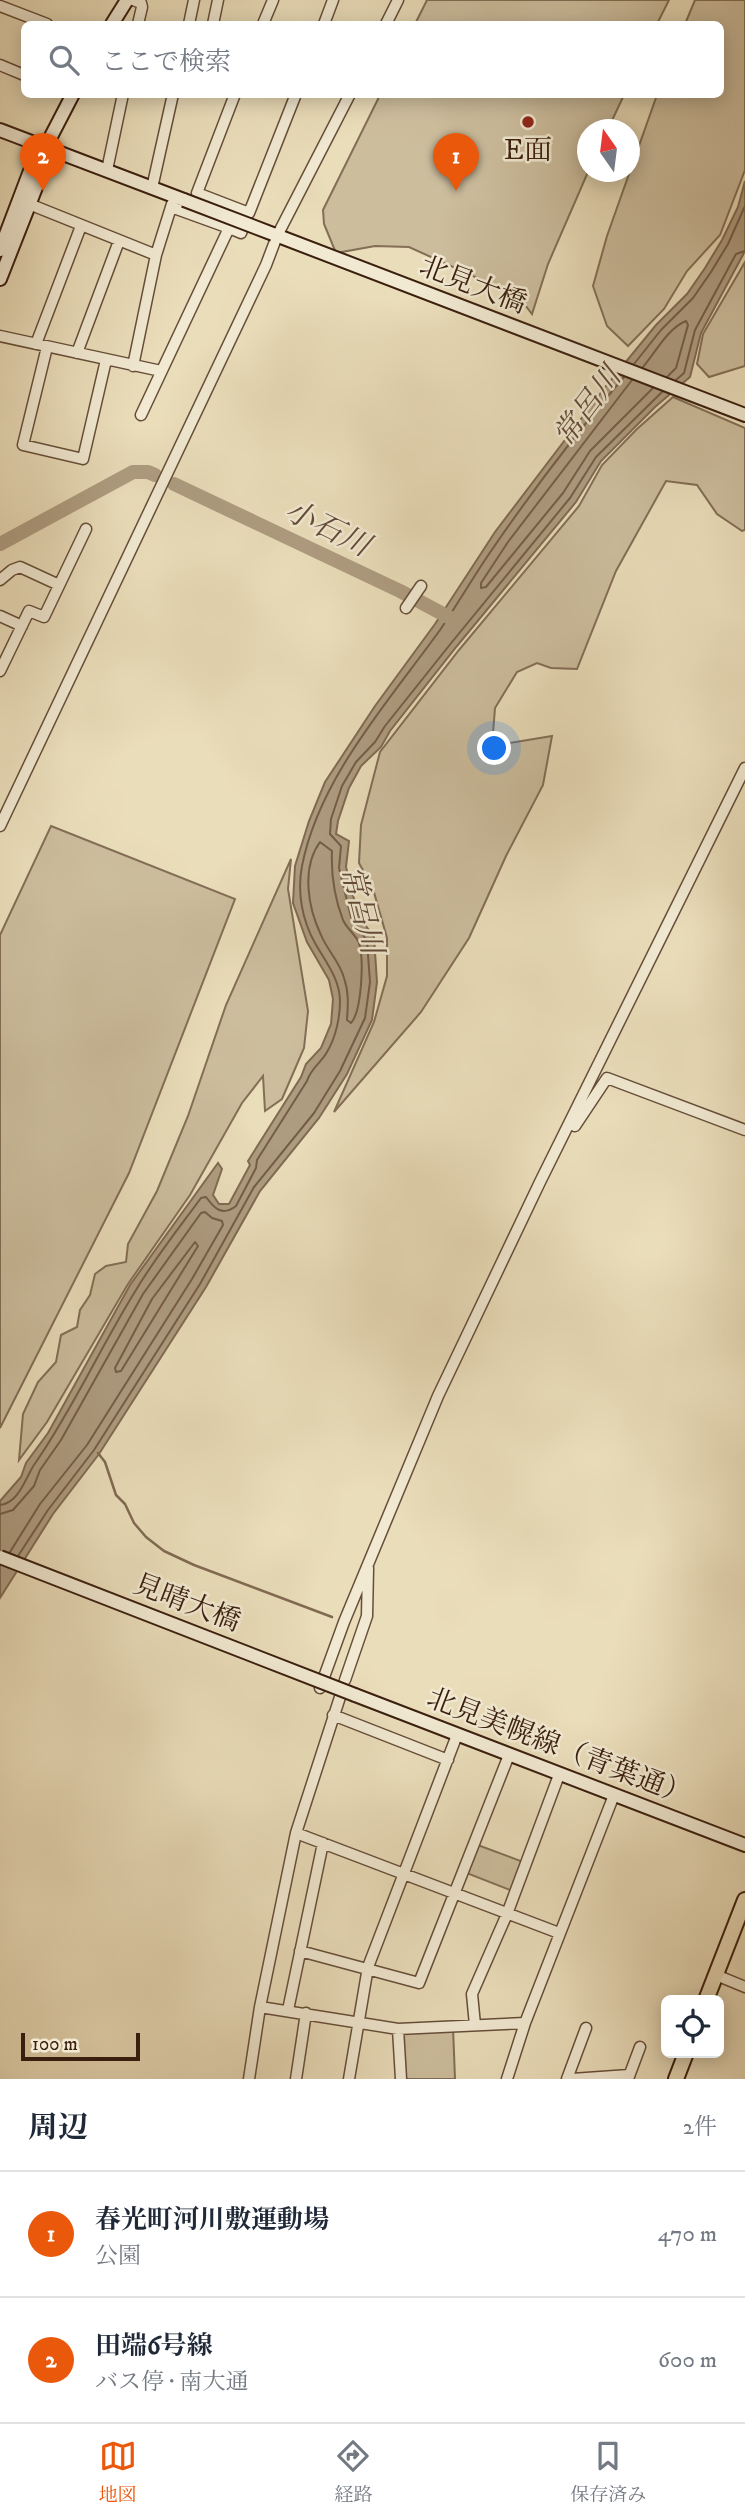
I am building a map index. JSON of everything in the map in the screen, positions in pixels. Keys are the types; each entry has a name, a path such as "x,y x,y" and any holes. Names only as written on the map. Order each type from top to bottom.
{"main road":[{"path":"708,1995 745,1900"},
{"path":"676,2079 684,2058"}],"street":[{"path":"114,21 127,0"},
{"path":"133,0 141,3 139,21"},
{"path":"190,21 194,0"},
{"path":"214,21 218,0"},
{"path":"264,21 273,0"},
{"path":"325,21 333,0"},
{"path":"388,21 398,0"},
{"path":"0,6 39,21"},
{"path":"0,65 21,74"},
{"path":"0,279 3,253 33,163 45,148 71,98"},
{"path":"107,170 122,98"},
{"path":"152,188 172,98"},
{"path":"233,98 197,193 249,213"},
{"path":"133,366 156,255 176,201 241,233 294,98"},
{"path":"0,826 266,265 276,236 348,98"},
{"name":"北見大橋","path":"0,130 152,188 176,201 276,236 745,415"},
{"path":"3,253 29,204 44,167 45,148"},
{"path":"29,204 156,255"},
{"path":"81,226 41,345 23,445 83,459 106,360"},
{"path":"141,415 229,228"},
{"path":"77,353 119,241"},
{"path":"0,336 161,371"},
{"path":"0,671 29,611 44,617 86,529"},
{"path":"0,580 20,567 59,585"},
{"path":"406,608 421,586"},
{"path":"0,616 22,626"},
{"path":"320,1688 438,1396 745,768"},
{"path":"566,1132 573,1128 607,1078 745,1130"},
{"name":"見晴大橋","path":"0,1557 355,1695"},
{"path":"345,1680 367,1616 368,1565"},
{"name":"北見美幌線（青葉通）","path":"355,1695 745,1845"},
{"path":"249,2079 260,2007 296,1833 340,1697"},
{"path":"333,1715 448,1760"},
{"path":"349,2079 368,1968 457,1735"},
{"path":"300,1951 419,1983 509,1755"},
{"path":"475,2025 472,1994 507,1914 559,1774"},
{"path":"507,2079 525,2023 614,1795"},
{"path":"296,1833 559,1933"},
{"path":"288,2010 323,1843"},
{"path":"716,1975 745,1987"},
{"path":"260,2007 398,2029 525,2023"},
{"path":"296,2079 306,2013"},
{"path":"586,2028 569,2079 628,2077 640,2047"},
{"path":"398,2029 401,2079"}],"shaded area":[{"path":"427,0 669,0 658,21 416,21"},
{"path":"695,0 745,0 745,170 720,235 687,271 664,309 628,346 607,326 593,286 607,236 626,182 640,182 640,143 656,98 724,98 724,21 686,21"},
{"path":"379,98 623,98 613,119 577,119 577,182 584,182 548,264 532,314 519,297 409,247 375,246 336,253 324,224 323,210"},
{"path":"745,262 745,366 709,377 697,364 703,334"},
{"path":"673,397 745,428 745,530 742,531 717,514 697,485 666,481 616,571 577,669 551,668 537,663 517,672 495,708 492,746 552,736 543,785 506,856 469,938 421,1012 334,1112 374,1022 387,976 387,938 373,889 359,863 361,825 380,752 459,650 579,506 602,465"},
{"path":"51,826 235,899 129,1173 0,1428 0,935"},
{"path":"291,859 288,889 308,1011 304,1048 282,1099 265,1111 263,1076 242,1103 190,1195 128,1284 47,1422 19,1460 23,1414 38,1382 56,1362 61,1335 77,1327 80,1310 90,1295 95,1274 106,1266 126,1262 128,1244 157,1191 188,1116 226,1005"},
{"path":"475,1844 526,1863 515,1892 464,1872"},
{"path":"453,2027 455,2079 401,2079 398,2029"}],"water":[{"path":"745,181 745,251 701,333 690,377 655,407 601,461 576,502 457,646 390,731 381,747 361,766 349,788 336,834 349,841 346,867 358,915 374,937 377,982 372,1020 347,1074 319,1118 260,1191 206,1287 99,1454 53,1514 0,1598 0,1501 21,1477 26,1463 48,1433 130,1285 218,1163 222,1169 213,1195 219,1204 229,1204 250,1165 248,1161 301,1077 306,1064 321,1048 331,1024 333,999 329,980 307,942 293,903 295,866 325,782 375,706 435,624 495,532 606,386 656,325 687,294 722,240 738,207"}],"waterway":[{"name":"小石川","path":"0,544 133,472 155,475"},
{"name":"小石川","path":"174,484 400,591 456,621"},
{"path":"98,1453 105,1462 116,1495 125,1504 134,1523 164,1551 332,1617"}],"place":[{"name":"E面","path":"528,122"},
{"name":"田端6号線","path":"43,191"},
{"name":"春光町河川敷運動場","path":"456,191"}],"water label":[{"name":"常呂川","path":"588,407"},
{"name":"常呂川","path":"361,910"}]}
